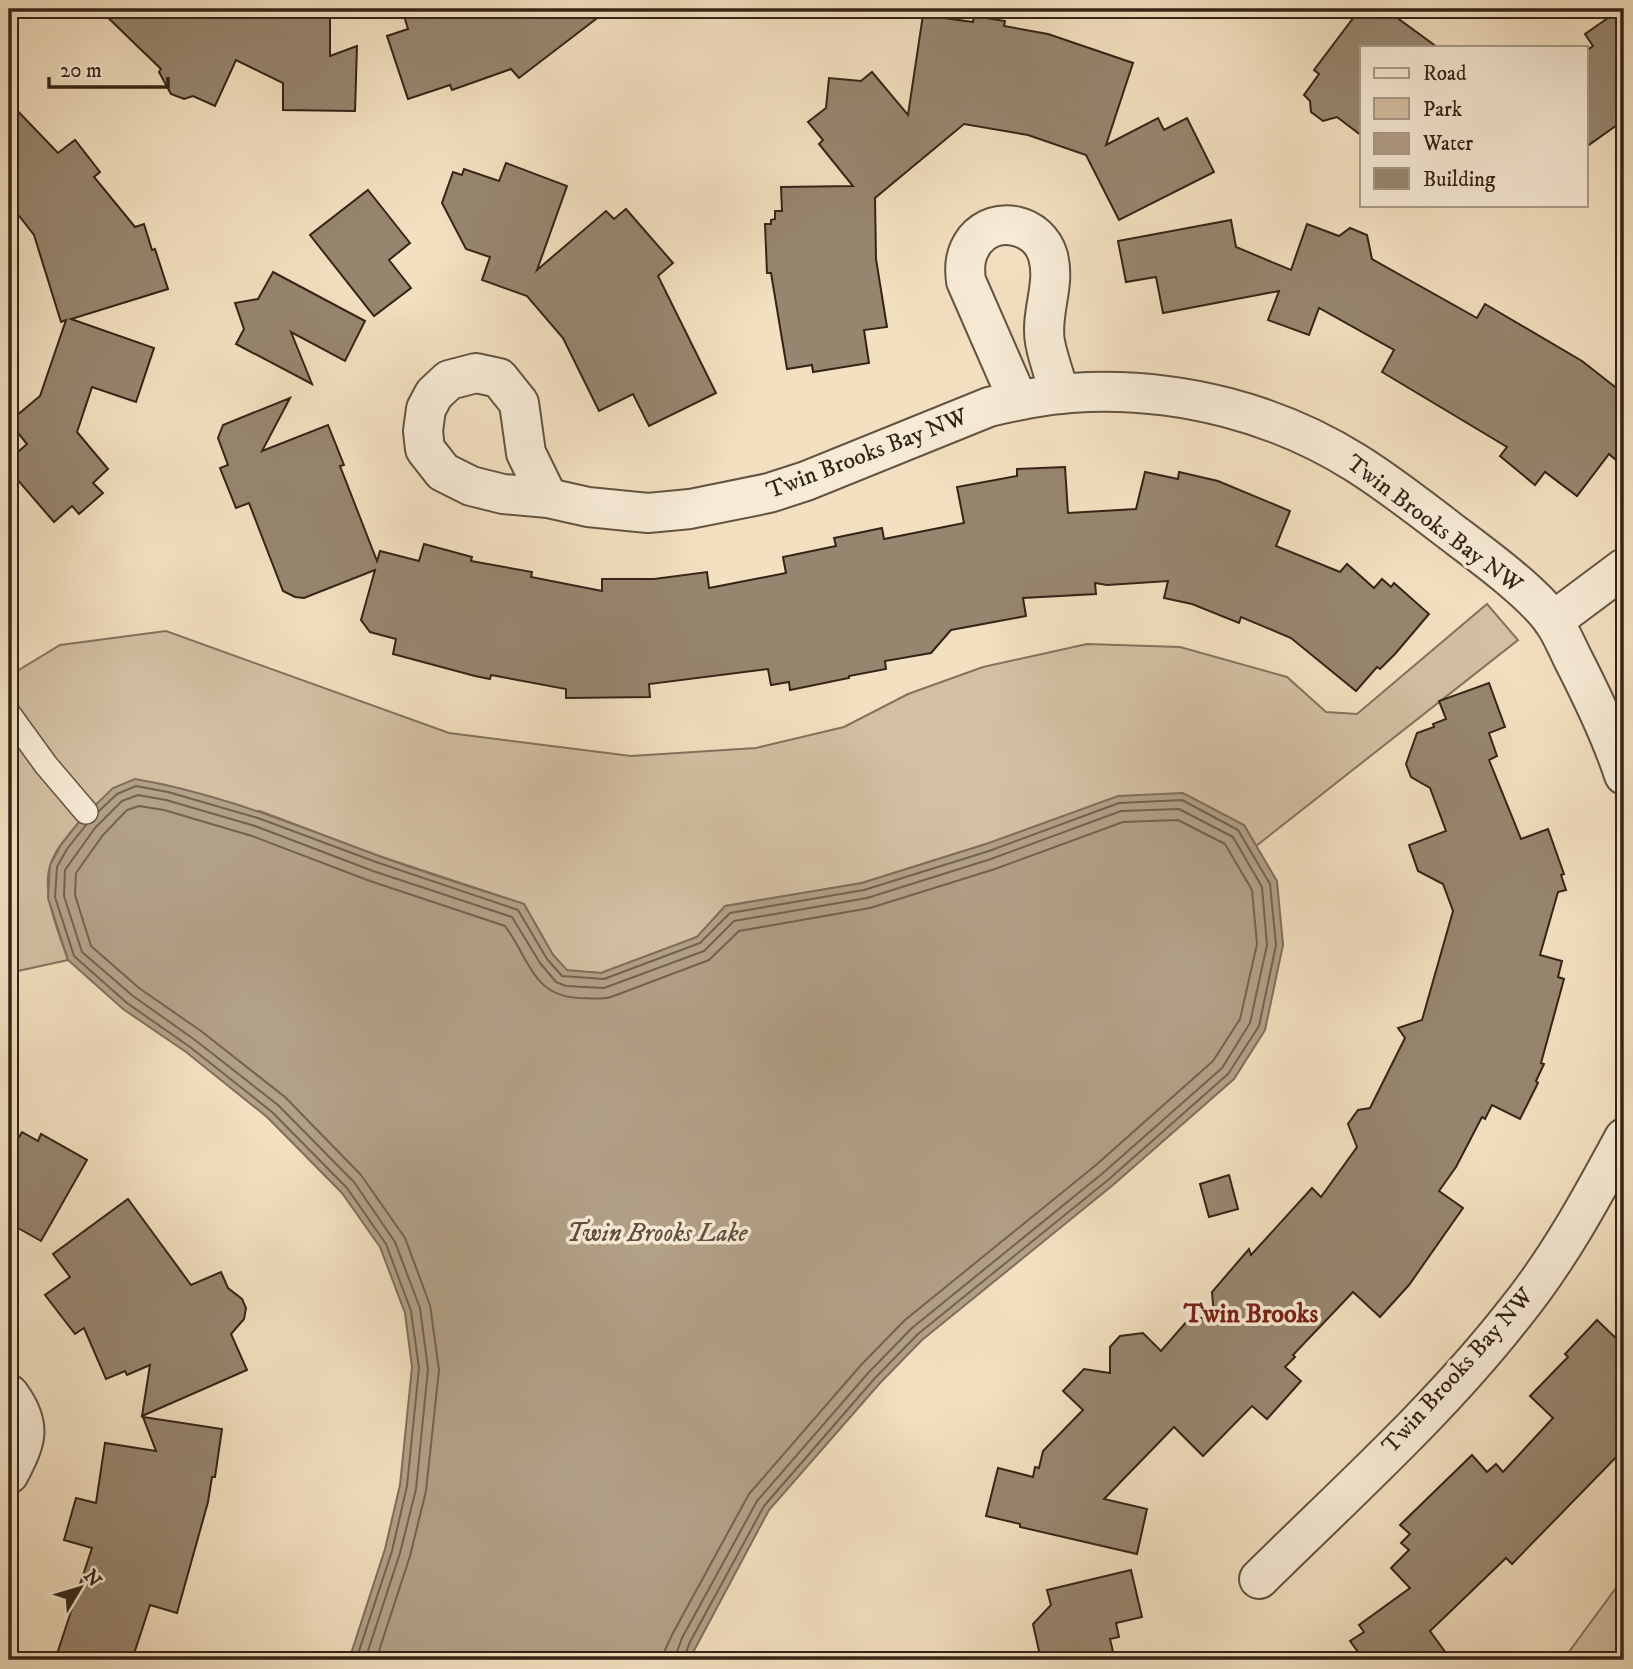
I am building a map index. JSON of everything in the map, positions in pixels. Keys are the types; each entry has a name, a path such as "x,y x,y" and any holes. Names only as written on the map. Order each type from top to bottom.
{"street":[{"path":"1018,400 966,281 964,266 968,251 976,238 988,229 1002,224 1026,230 1038,239 1047,252 1050,266 1043,325 1045,342 1060,394"},
{"name":"Twin Brooks Bay NW","path":"548,498 588,507 648,513 735,501 806,481 989,407 1060,394 1121,392 1181,398 1241,410 1301,434 1354,461 1400,493 1519,587 1553,621 1594,698 1624,775"},
{"path":"1553,621 1624,568"},
{"name":"Twin Brooks Bay NW","path":"1259,1578 1436,1403 1515,1314 1581,1218 1624,1138"},
{"path":"9,1394 18,1406 25,1426 22,1448 9,1474"}],"lane":[{"path":"9,714 86,812"}],"green space":[{"path":"1487,604 1518,640 1256,846 1244,825 986,844 862,883 726,906 697,937 601,973 567,971 553,955 524,904 379,856 260,811 83,817 57,851 48,874 52,912 68,960 9,973 9,676 60,645 166,631 449,733 631,756 756,748 844,727 908,694 983,667 1087,644 1180,647 1287,677 1326,712 1357,714"},
{"path":"1624,1577 1624,1660 1563,1660"}],"water":[{"name":"Twin Brooks Lake","path":"135,779 227,802 394,862 524,904 553,955 567,970 601,973 697,937 725,906 862,883 986,844 1118,796 1183,793 1244,825 1277,881 1283,945 1265,1030 1234,1079 1113,1185 922,1340 880,1383 769,1510 689,1660 349,1660 385,1549 400,1485 412,1367 405,1313 380,1247 342,1193 267,1117 186,1052 123,1009 68,960 48,898 50,865 61,845 83,817 113,788"}],"building":[{"path":"99,9 330,9 330,56 357,46 355,111 283,110 283,83 236,60 215,106 193,96 184,99 171,94 159,72 161,69"},
{"path":"402,9 609,9 519,78 511,69 452,90 450,85 408,99 387,36 408,29"},
{"path":"1360,9 1385,9 1436,46 1360,46 1360,134 1337,117 1323,121 1311,112 1310,101 1304,95 1319,74 1314,70"},
{"path":"1624,9 1624,120 1588,146 1588,50 1593,46 1585,34"},
{"path":"923,15 973,22 974,16 1005,21 1004,26 1048,34 1133,63 1106,145 1158,118 1164,130 1187,118 1214,172 1119,220 1086,155 1028,135 964,124 875,198 876,259 887,327 864,330 869,363 813,372 812,365 787,369 771,273 767,273 765,224 771,224 771,220 775,219 775,211 782,211 781,187 853,186 819,144 823,140 808,122 826,108 829,78 861,81 872,72 908,115"},
{"path":"9,102 58,153 75,140 100,172 94,177 135,227 144,224 168,289 71,319 154,348 136,402 92,387 77,432 108,469 93,483 103,493 79,514 72,506 54,522 9,470 9,460 27,444 9,422 40,396 66,320 61,322 34,235 9,203"},
{"path":"506,163 567,186 537,270 606,211 614,219 626,209 673,263 658,276 716,393 649,426 633,394 599,411 563,338 527,296 482,280 490,257 466,249 442,203 453,172 462,175 464,169 499,181"},
{"path":"368,190 410,243 389,260 411,288 374,316 310,235"},
{"path":"1231,220 1236,247 1291,270 1307,224 1339,236 1350,228 1367,235 1372,259 1477,318 1485,304 1582,361 1624,394 1624,467 1609,454 1577,496 1545,472 1535,485 1500,456 1507,447 1382,372 1394,350 1319,308 1309,335 1268,320 1279,291 1163,313 1156,277 1126,282 1118,241"},
{"path":"273,272 365,321 345,361 291,332 312,384 236,344 244,329 235,303 258,299"},
{"path":"290,398 262,451 328,425 344,465 340,466 377,561 380,551 419,561 424,544 472,557 471,561 532,572 531,577 602,591 602,579 654,579 707,572 709,588 786,573 783,557 836,546 834,538 882,528 884,539 964,523 957,487 1017,476 1017,469 1065,467 1068,513 1136,509 1145,472 1178,479 1179,472 1218,481 1290,511 1276,546 1340,572 1347,564 1374,588 1382,579 1391,587 1394,583 1429,614 1395,654 1380,669 1377,667 1356,691 1291,638 1241,617 1239,623 1192,604 1164,598 1168,581 1107,585 1095,583 1096,594 1023,598 1026,616 951,630 931,653 885,661 886,669 790,690 789,682 771,685 768,669 649,684 650,697 566,698 566,689 491,675 490,679 475,676 393,654 396,639 370,632 361,620 375,570 304,598 283,591 249,503 236,508 220,468 228,465 218,438 223,425"},
{"path":"1489,683 1505,727 1489,733 1497,756 1489,760 1521,839 1548,829 1564,874 1561,875 1566,890 1558,892 1540,955 1562,961 1558,977 1564,979 1541,1063 1544,1064 1520,1119 1492,1105 1485,1119 1482,1117 1456,1167 1439,1191 1463,1208 1409,1285 1380,1317 1353,1292 1293,1355 1295,1357 1285,1367 1301,1381 1267,1419 1252,1406 1203,1456 1174,1427 1104,1499 1147,1509 1137,1554 1020,1527 1020,1524 986,1516 998,1468 1033,1477 1035,1467 1039,1468 1043,1451 1083,1410 1063,1391 1084,1369 1110,1373 1110,1347 1120,1336 1143,1333 1161,1351 1188,1320 1214,1316 1212,1292 1249,1249 1251,1255 1312,1188 1321,1197 1357,1147 1348,1124 1358,1110 1370,1108 1405,1038 1398,1028 1422,1020 1453,911 1443,884 1418,871 1409,845 1446,831 1430,788 1411,777 1406,764 1417,733 1446,719 1439,701"},
{"path":"22,1132 38,1141 41,1134 87,1160 41,1241 9,1223 9,1154"},
{"path":"1229,1175 1238,1209 1209,1217 1200,1184"},
{"path":"128,1199 191,1285 221,1272 228,1288 242,1299 246,1308 244,1319 231,1334 247,1370 142,1416 150,1365 127,1375 125,1371 106,1379 84,1328 75,1334 45,1295 70,1277 53,1254"},
{"path":"1597,1320 1624,1346 1624,1449 1512,1564 1506,1558 1430,1631 1451,1660 1364,1660 1350,1641 1364,1632 1359,1625 1410,1588 1391,1568 1409,1550 1401,1543 1410,1534 1400,1525 1472,1455 1487,1472 1496,1464 1503,1472 1553,1418 1530,1396 1568,1357 1565,1354"},
{"path":"143,1417 222,1429 215,1477 212,1477 208,1502 177,1613 150,1605 132,1660 55,1660 92,1548 64,1540 76,1498 96,1503 105,1443 156,1451"},
{"path":"1131,1570 1142,1617 1116,1623 1119,1637 1110,1639 1115,1660 1041,1660 1033,1624 1051,1605 1047,1590"}],"district":[{"name":"Twin Brooks","path":"1251,1314"}]}
